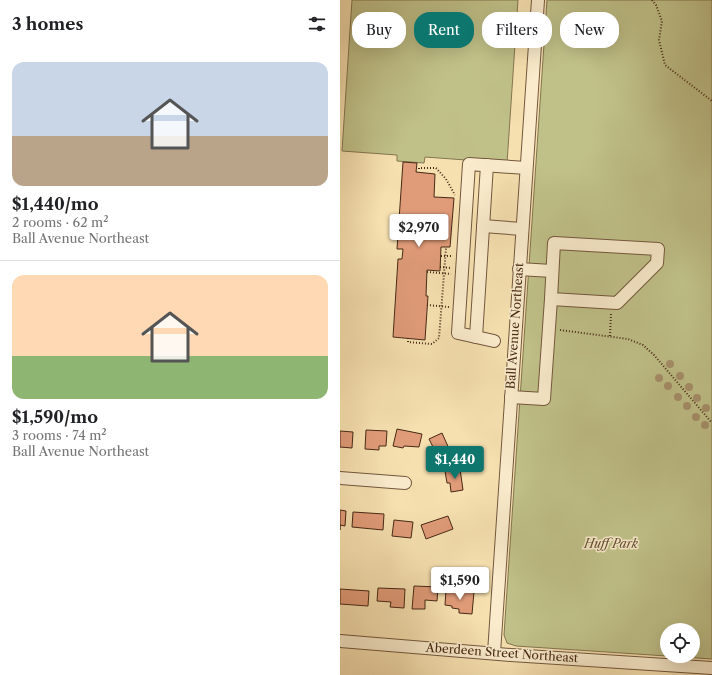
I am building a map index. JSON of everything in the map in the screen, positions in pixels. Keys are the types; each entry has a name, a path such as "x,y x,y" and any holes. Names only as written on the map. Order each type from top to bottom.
{"street":[{"name":"Ball Avenue Northeast","path":"494,653 538,0"},
{"path":"494,341 458,333 469,164 526,168"},
{"path":"476,337 487,165"},
{"path":"483,226 522,229"},
{"path":"511,397 544,399 554,243 658,249 657,263 617,303 551,299"},
{"path":"519,269 552,271"},
{"path":"340,478 405,483"},
{"name":"Aberdeen Street Northeast","path":"340,641 494,653 666,670 712,668"}],"path":[{"path":"652,0 656,5 662,21 659,40 665,65 712,101"},
{"path":"419,169 436,168 446,179 456,197"},
{"path":"408,338 408,342 432,344 439,338 446,248 453,249"},
{"path":"427,272 462,275"},
{"path":"610,336 612,309 617,303"},
{"path":"427,305 440,306"},
{"path":"549,329 628,339 642,345 654,355 712,423"}],"green space":[{"path":"352,0 518,0 517,12 482,12 482,48 515,48 507,163 425,157 424,163 397,161 397,155 342,151"},
{"name":"Huff Park","path":"547,0 712,0 712,659 700,658 700,623 660,623 660,656 516,646 507,643 504,635 544,48 552,48 552,12 546,12"}],"building":[{"path":"403,162 417,163 416,172 435,174 434,197 454,198 450,247 441,247 440,271 427,270 426,296 428,296 425,340 393,337 398,259 402,259 403,249 397,249"},
{"path":"397,429 422,434 419,447 404,446 403,448 393,446"},
{"path":"366,430 387,431 386,446 379,446 379,450 365,449"},
{"path":"340,431 353,432 352,448 340,447"},
{"path":"442,433 454,460 442,465 429,439"},
{"path":"460,469 463,490 451,492 450,483 447,483 445,471"},
{"path":"340,510 346,511 345,526 340,525"},
{"path":"353,512 384,514 383,530 352,527"},
{"path":"448,516 453,529 426,539 421,525"},
{"path":"394,520 413,522 411,538 392,536"},
{"path":"414,586 438,587 437,601 425,600 425,609 412,609"},
{"path":"378,588 405,589 404,608 390,607 391,602 377,601"},
{"path":"340,589 369,591 368,606 340,604"},
{"path":"446,590 474,592 472,614 459,613 459,609 445,605"}]}
